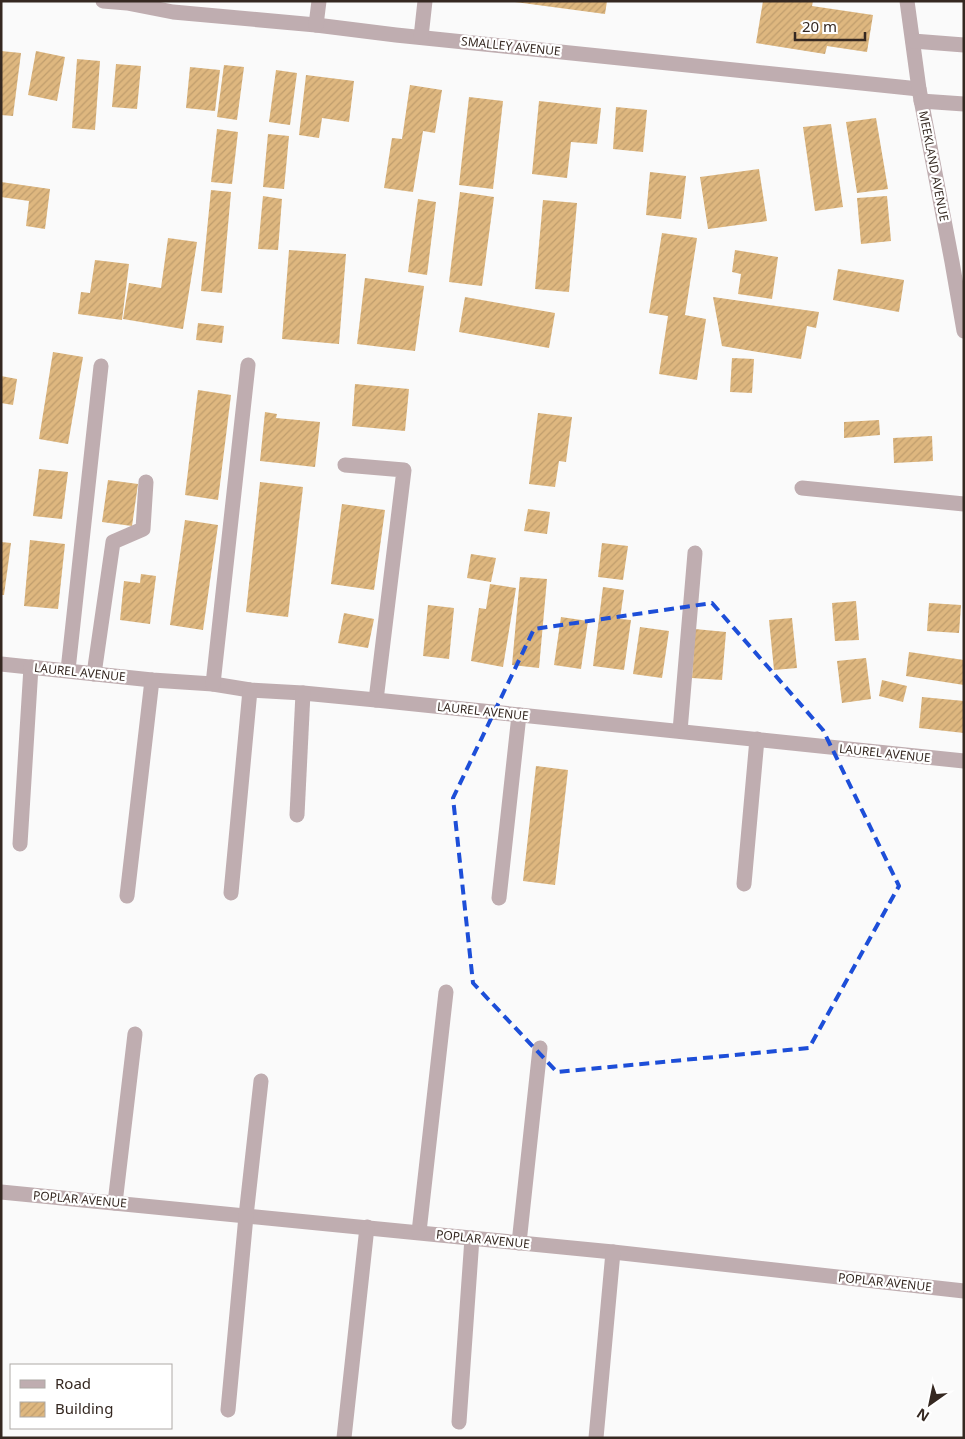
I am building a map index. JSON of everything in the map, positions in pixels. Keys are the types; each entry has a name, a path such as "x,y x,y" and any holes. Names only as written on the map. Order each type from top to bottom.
{"street":[{"name":"SMALLEY AVENUE","path":"103,1 128,2 173,12 215,9 316,25 920,95 964,104"},
{"path":"316,25 319,1"},
{"path":"421,37 425,1"},
{"name":"MEEKLAND AVENUE","path":"907,1 920,95 958,263 964,330"},
{"path":"912,41 964,46"},
{"path":"213,684 248,365"},
{"path":"68,670 100,366"},
{"path":"345,465 404,470 376,700"},
{"path":"94,674 113,542 143,529 146,482"},
{"path":"802,488 964,504"},
{"path":"680,731 694,554"},
{"name":"LAUREL AVENUE","path":"1,664 152,680 213,684 250,690 376,700 964,761"},
{"path":"20,844 31,667"},
{"path":"127,896 152,680"},
{"path":"231,892 250,690"},
{"path":"296,815 303,693"},
{"path":"500,898 518,715"},
{"path":"744,884 757,739"},
{"path":"419,1232 446,992"},
{"path":"115,1203 135,1034"},
{"path":"519,1242 540,1048"},
{"path":"228,1410 261,1081"},
{"name":"POPLAR AVENUE","path":"1,1192 519,1242 964,1291"},
{"path":"344,1438 367,1227"},
{"path":"459,1422 472,1238"},
{"path":"596,1438 613,1252"}],"highlighted area":[{"path":"712,603 823,730 899,886 809,1048 557,1072 473,983 453,798 534,629"}],"building":[{"path":"515,1 607,1 605,14"},
{"path":"763,1 813,1 812,6 873,15 867,52 827,46 825,54 756,43"},
{"path":"1,51 21,53 13,116 1,115"},
{"path":"36,51 65,57 57,101 28,95"},
{"path":"77,59 100,61 95,130 72,128"},
{"path":"116,64 141,66 137,109 112,107"},
{"path":"224,65 244,67 237,120 217,117"},
{"path":"190,67 220,70 215,111 186,108"},
{"path":"276,70 297,73 290,125 269,122"},
{"path":"306,75 354,81 349,122 322,118 319,138 299,135"},
{"path":"410,85 442,90 435,133 423,131 413,192 384,188 392,138 402,139"},
{"path":"469,97 503,101 493,189 459,185"},
{"path":"539,101 601,108 597,144 571,142 567,178 532,174"},
{"path":"616,107 647,110 643,152 613,149"},
{"path":"876,118 888,189 857,193 846,122"},
{"path":"831,124 843,207 815,211 803,127"},
{"path":"217,129 238,132 232,184 211,182"},
{"path":"268,134 289,136 284,189 263,187"},
{"path":"759,169 767,221 708,229 700,177"},
{"path":"650,172 686,176 681,219 646,215"},
{"path":"1,182 50,189 45,229 26,226 29,201 1,197"},
{"path":"211,190 231,192 222,293 201,291"},
{"path":"460,192 494,197 482,286 449,282"},
{"path":"263,196 282,199 278,250 258,249"},
{"path":"887,196 891,241 861,244 857,198"},
{"path":"418,199 436,202 427,275 408,272"},
{"path":"543,200 577,203 569,292 535,289"},
{"path":"662,233 697,238 685,315 706,319 697,380 659,374 668,316 649,313"},
{"path":"168,238 197,242 183,329 123,319 129,283 161,288"},
{"path":"289,250 346,254 339,344 282,339"},
{"path":"735,250 778,257 772,299 738,294 741,274 732,272"},
{"path":"95,260 129,264 122,320 78,314 81,292 90,293"},
{"path":"838,269 904,280 899,312 833,300"},
{"path":"365,278 424,286 415,351 357,344"},
{"path":"465,297 555,313 549,348 459,332"},
{"path":"713,297 819,312 816,328 807,326 801,359 722,346"},
{"path":"198,323 224,326 222,343 196,340"},
{"path":"53,352 83,357 68,444 39,439"},
{"path":"732,358 754,359 752,393 730,392"},
{"path":"1,376 17,379 13,405 1,403"},
{"path":"355,384 409,389 405,431 352,426"},
{"path":"198,390 231,395 218,500 185,495"},
{"path":"265,412 277,414 276,418 320,422 315,467 260,461"},
{"path":"538,413 572,417 566,462 559,461 555,487 529,484"},
{"path":"879,420 880,435 844,438 844,422"},
{"path":"932,436 933,461 894,463 893,438"},
{"path":"39,469 68,472 62,519 33,516"},
{"path":"108,480 138,484 132,526 102,522"},
{"path":"260,482 303,487 288,617 246,612"},
{"path":"342,504 385,510 374,590 331,584"},
{"path":"528,509 550,512 547,534 524,531"},
{"path":"185,520 218,525 203,630 170,625"},
{"path":"30,540 65,544 58,609 24,606"},
{"path":"1,542 11,543 4,595 1,595"},
{"path":"602,543 628,546 623,580 598,577"},
{"path":"471,554 496,558 491,582 467,578"},
{"path":"141,574 156,576 150,624 120,620 124,581 140,583"},
{"path":"520,577 547,579 539,668 512,665"},
{"path":"490,584 516,588 503,667 471,661 479,608 486,609"},
{"path":"603,587 624,590 620,619 631,620 624,670 593,666"},
{"path":"856,601 859,640 835,641 832,603"},
{"path":"929,603 961,605 959,633 927,631"},
{"path":"428,605 454,608 449,659 423,656"},
{"path":"344,613 374,619 368,648 338,643"},
{"path":"561,617 588,621 581,669 554,665"},
{"path":"792,618 797,668 774,670 769,620"},
{"path":"640,627 669,631 662,678 633,674"},
{"path":"695,629 726,632 722,680 692,678"},
{"path":"909,652 964,660 964,685 906,676"},
{"path":"866,658 871,699 842,703 837,661"},
{"path":"882,680 907,686 903,702 879,696"},
{"path":"922,697 964,701 964,733 919,728"},
{"path":"536,766 568,770 555,885 523,881"}]}
